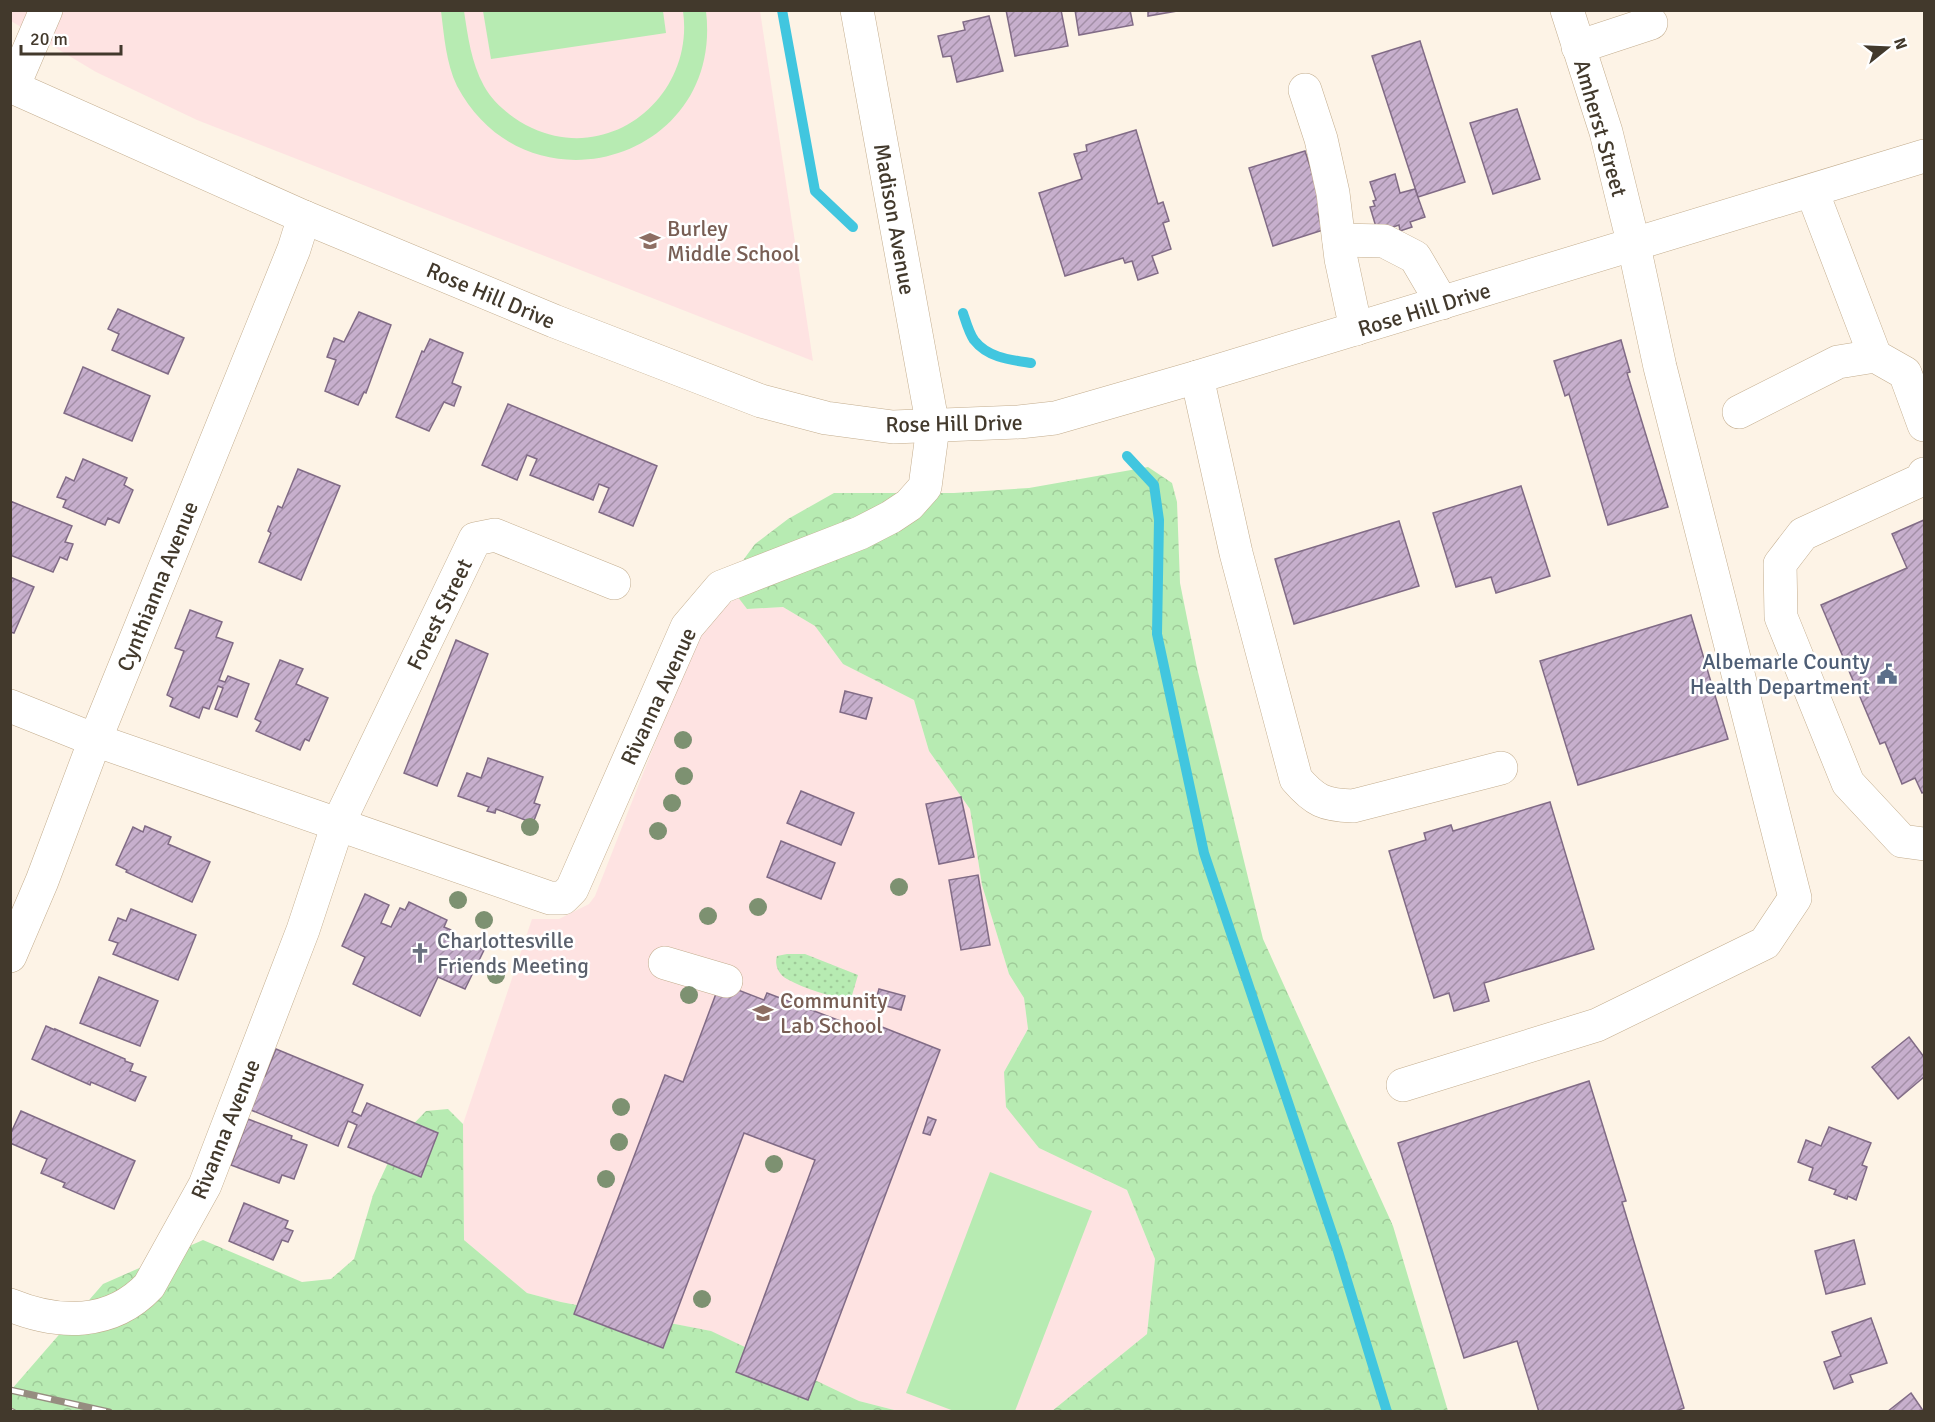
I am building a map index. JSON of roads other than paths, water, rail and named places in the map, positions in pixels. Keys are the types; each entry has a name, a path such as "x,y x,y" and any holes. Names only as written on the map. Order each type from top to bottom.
{"street":[{"path":"12,87 46,10"},
{"name":"Madison Avenue","path":"857,10 933,427"},
{"name":"Amherst Street","path":"1403,1085 1597,1025 1765,943 1795,898 1659,367 1634,246 1606,132 1567,10"},
{"path":"1578,47 1651,23"},
{"name":"Rose Hill Drive","path":"12,87 304,217 554,321 761,402 826,418 893,427 933,427 1055,418 1634,246 1924,157"},
{"path":"1305,90 1321,139 1333,193 1341,259 1356,329"},
{"path":"1812,191 1875,356"},
{"name":"Cynthianna Avenue","path":"10,956 294,249 304,217"},
{"path":"1339,240 1384,241 1415,257 1442,303"},
{"path":"1739,412 1838,362 1875,356 1905,373 1924,425"},
{"path":"1197,377 1236,553 1296,779 1310,795 1333,805 1353,806 1501,768"},
{"name":"Rivanna Avenue","path":"10,1305 25,1311 64,1318 96,1318 116,1312 138,1298 149,1286 205,1185 303,930 338,824 550,898 563,898 572,889 687,627 721,587 860,533 909,505 925,487 933,427"},
{"path":"1924,474 1923,479 1803,534 1780,564 1781,617 1848,783 1902,841 1924,844"},
{"name":"Forest Street","path":"338,824 475,539 495,535 614,583"},
{"path":"10,706 95,740 338,824"},
{"path":"665,963 726,981"}],"waterway":[{"path":"782,10 815,191 853,227"},
{"path":"963,313 972,337 986,351 1000,357 1031,363"},
{"path":"1127,456 1154,485 1159,520 1157,634 1204,853 1337,1248 1387,1412"}],"railway":[{"path":"10,1390 109,1412"}],"place":[{"name":"Burley Middle School","path":"650,241"},
{"name":"Albemarle County Health Department","path":"1887,674"},
{"name":"Charlottesville Friends Meeting","path":"420,953"},
{"name":"Community Lab School","path":"763,1013"}]}
